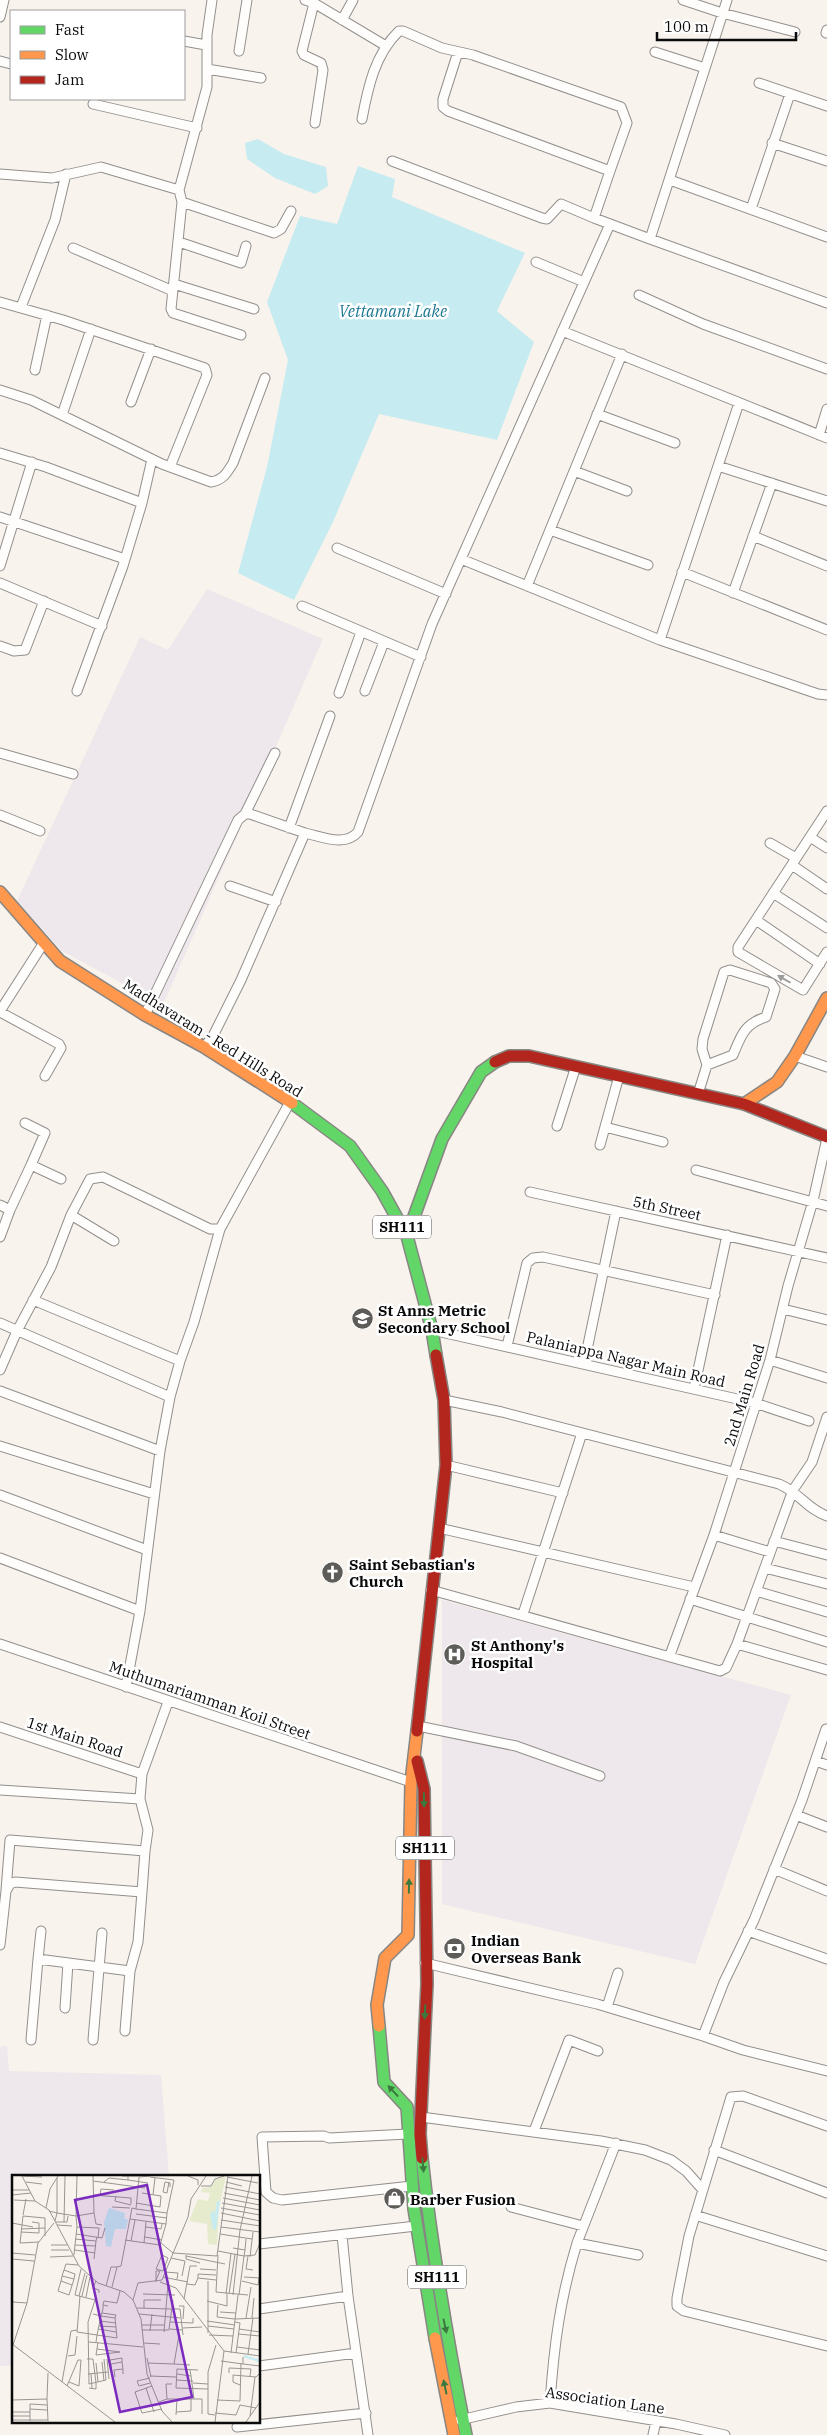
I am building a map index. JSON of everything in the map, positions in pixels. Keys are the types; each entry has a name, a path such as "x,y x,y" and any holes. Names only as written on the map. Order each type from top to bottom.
{"main road":[{"name":"Madhavaram - Red Hills Road","path":"0,892 43,944 60,961 145,1015 204,1046 290,1102 350,1146 382,1191 407,1236 432,1330 444,1400 446,1465 411,1782 408,1935 385,1958 377,2004 384,2082 407,2106 408,2134"},
{"path":"744,1104 777,1082 795,1056 827,998"},
{"path":"407,1236 442,1139 481,1072 488,1065 503,1057 519,1055 576,1066 744,1104 827,1138"},
{"name":"Madhavaram - Red Hills Road","path":"415,1752 424,1789 425,1963"},
{"path":"421,2116 420,2099 427,1984 425,1963"},
{"name":"SH111","path":"421,2116 420,2134 429,2224 442,2309 465,2419 466,2435"},
{"name":"SH111","path":"408,2134 416,2226 429,2311 453,2422 454,2435"}],"street":[{"path":"0,17 4,0"},
{"path":"212,0 206,45 207,87 179,190 182,202 173,313 241,334"},
{"path":"239,52 247,0"},
{"path":"342,20 353,0"},
{"path":"683,0 722,14 795,32"},
{"path":"650,239 727,0"},
{"path":"315,123 323,70 321,63 304,55 302,51 309,1 386,46"},
{"path":"362,119 370,81 386,46 399,31 442,48 473,55 621,107 625,113 627,123 594,218"},
{"path":"185,41 206,45"},
{"path":"458,52 443,99 443,107 448,111 610,171"},
{"path":"655,52 705,68"},
{"path":"207,69 261,78"},
{"path":"759,83 827,106"},
{"path":"751,209 790,94"},
{"path":"93,104 197,128"},
{"path":"772,143 827,161"},
{"path":"392,161 542,218 547,219 550,217 558,205 561,204 650,239 827,303"},
{"path":"0,174 52,178 93,168 111,168 179,190"},
{"path":"21,307 55,220 66,174"},
{"path":"670,180 827,237"},
{"path":"182,202 274,232 281,230 291,211"},
{"path":"245,814 305,833 344,841 353,838 358,832 420,657 446,594 610,224"},
{"path":"179,242 241,263 246,246"},
{"path":"73,248 174,287 254,309"},
{"path":"536,262 584,282"},
{"path":"640,295 703,324 827,369"},
{"path":"0,302 47,315 201,365 208,371 170,467"},
{"path":"35,370 47,315"},
{"path":"62,415 91,329"},
{"path":"562,331 823,436 827,409"},
{"path":"131,402 151,349"},
{"path":"527,586 622,354"},
{"path":"0,390 31,400 152,459 211,482 219,480 226,474 233,463 265,378"},
{"path":"660,640 738,403"},
{"path":"597,414 675,443"},
{"path":"0,453 32,462 142,503"},
{"path":"77,691 125,559 142,503 152,459"},
{"path":"0,566 32,462"},
{"path":"718,466 827,501"},
{"path":"574,471 627,491"},
{"path":"733,593 772,484"},
{"path":"0,517 14,520 125,559"},
{"path":"550,530 648,565"},
{"path":"753,536 827,566"},
{"path":"337,548 446,594"},
{"path":"461,559 660,640 818,694 827,695"},
{"path":"682,572 827,630"},
{"path":"0,583 102,626"},
{"path":"0,646 14,651 25,650 44,601"},
{"path":"302,606 420,657"},
{"path":"338,693 361,632"},
{"path":"365,691 384,642"},
{"path":"289,828 330,716"},
{"path":"0,752 73,774"},
{"path":"145,1015 234,826 245,814 274,753"},
{"path":"827,811 738,947 738,952 803,990 827,952"},
{"path":"0,815 40,831"},
{"path":"204,1046 213,1036 238,988 305,833"},
{"path":"810,837 827,848"},
{"path":"770,843 827,889"},
{"path":"230,886 276,902"},
{"path":"773,893 827,928"},
{"path":"756,920 820,964"},
{"path":"43,944 0,1011 59,1044 61,1048 44,1076"},
{"path":"698,1094 707,1065 702,1049 703,1039 724,972 730,970 771,983 775,990 766,1017 753,1022 742,1033 733,1056 707,1065"},
{"path":"795,1056 827,1067"},
{"path":"556,1126 576,1066"},
{"path":"600,1145 619,1076"},
{"path":"126,1688 140,1611 160,1451 170,1397 180,1361 196,1314 220,1229 290,1102"},
{"path":"0,1237 10,1210 45,1133 25,1123"},
{"path":"605,1127 663,1142"},
{"name":"2nd Main Road","path":"670,1655 714,1535 770,1360 813,1201 827,1138"},
{"path":"30,1165 61,1178"},
{"path":"696,1170 827,1206"},
{"path":"0,1370 17,1331 51,1268 71,1216 87,1183 95,1177 103,1177 210,1229 220,1229"},
{"name":"5th Street","path":"530,1192 616,1212 727,1234 827,1258"},
{"path":"0,1205 10,1210"},
{"path":"584,1364 616,1212"},
{"path":"71,1216 114,1241"},
{"path":"694,1388 727,1234"},
{"path":"507,1346 528,1263 533,1258 543,1257 715,1295"},
{"path":"33,1300 180,1361"},
{"path":"783,1309 827,1320"},
{"path":"0,1323 170,1397"},
{"name":"Palaniappa Nagar Main Road","path":"432,1330 694,1388 755,1403 809,1421"},
{"path":"770,1360 827,1378"},
{"path":"0,1391 160,1451"},
{"path":"444,1400 502,1412 793,1490 813,1510 827,1516"},
{"path":"431,1590 524,1614 722,1671 726,1668 737,1644 793,1490 812,1462 827,1421"},
{"path":"524,1614 582,1433"},
{"path":"0,1446 154,1494"},
{"path":"446,1465 563,1493"},
{"path":"0,1495 147,1550"},
{"path":"439,1528 694,1587"},
{"path":"714,1535 770,1552"},
{"path":"774,1541 827,1556"},
{"path":"0,1558 140,1611"},
{"path":"765,1568 827,1584"},
{"path":"756,1591 827,1612"},
{"path":"690,1599 827,1642"},
{"name":"Muthumariamman Koil Street","path":"0,1644 126,1688 411,1782"},
{"path":"737,1644 827,1670"},
{"path":"125,2031 130,1971 138,1942 148,1830 140,1798 142,1774 168,1702"},
{"path":"418,1726 516,1746 600,1776"},
{"name":"1st Main Road","path":"0,1727 142,1774"},
{"path":"703,2036 724,1982 748,1931 796,1815 826,1729"},
{"path":"816,1761 827,1765"},
{"path":"0,1790 140,1798"},
{"path":"796,1815 827,1827"},
{"path":"0,1944 10,1840 145,1851"},
{"path":"774,1869 827,1890"},
{"path":"6,1891 10,1884 15,1882 142,1892"},
{"path":"31,2040 41,1931"},
{"path":"748,1931 827,1959"},
{"path":"92,2040 102,1933"},
{"path":"38,1959 130,1971"},
{"path":"65,2008 68,1963"},
{"path":"425,1963 606,2007 743,2050 827,2072"},
{"path":"606,2007 618,1973"},
{"path":"534,2131 568,2040 598,2051"},
{"path":"827,2126 735,2095 730,2099 695,2215 683,2266 677,2306 684,2310 827,2346"},
{"path":"421,2116 616,2143 645,2150 671,2160 686,2171 703,2190"},
{"path":"408,2134 329,2138 324,2136 262,2137 266,2192 273,2198 282,2200 412,2186"},
{"path":"550,2403 554,2340 568,2272 583,2226 616,2143"},
{"path":"714,2150 827,2193"},
{"path":"511,2207 583,2226"},
{"path":"695,2215 827,2256"},
{"path":"260,2244 416,2226"},
{"path":"342,2235 348,2296 368,2435"},
{"path":"577,2243 638,2255"},
{"path":"260,2309 348,2296"},
{"path":"260,2366 356,2353"},
{"name":"Association Lane","path":"453,2422 516,2407 550,2403 725,2435"},
{"path":"236,2428 366,2413"},
{"path":"653,2435 656,2422"}],"shaded area":[{"path":"207,589 323,639 163,1005 62,951 17,901 140,637 168,650"},
{"path":"442,1600 791,1695 695,1964 442,1904"},
{"path":"7,2046 9,2071 161,2075 169,2175 12,2175 12,2366 0,2366 0,2047"}],"water":[{"path":"258,139 284,154 326,167 328,186 315,194 275,178 247,159 245,143"},
{"name":"Vettamani Lake","path":"358,166 395,179 392,197 525,253 497,311 534,342 497,440 379,414 333,522 294,600 238,573 267,467 288,360 267,302 300,216 337,224"}],"traffic: fast":[{"path":"407,1236 442,1139 481,1072 495,1062"},
{"path":"292,1103 350,1146 382,1191 407,1236 432,1330 436,1355"},
{"path":"379,2026 384,2082 407,2107 414,2209 435,2338"},
{"path":"422,2158 441,2297 466,2435"}],"traffic: slow":[{"path":"0,892 60,961 145,1015 204,1047 292,1103"},
{"path":"744,1104 777,1082 795,1056 827,998"},
{"path":"379,2026 377,2005 385,1958 408,1935 411,1782 417,1731"},
{"path":"435,2338 454,2435"}],"traffic: jam":[{"path":"495,1062 509,1056 529,1056 744,1104 827,1137"},
{"path":"417,1731 446,1465 444,1400 436,1355"},
{"path":"417,1761 424,1789 427,1984 420,2134 422,2158"}],"place":[{"name":"St Anns Metric Secondary School","path":"362,1319"},
{"name":"Saint Sebastian's Church","path":"333,1573"},
{"name":"St Anthony's Hospital","path":"455,1654"},
{"name":"Indian Overseas Bank","path":"455,1949"},
{"name":"Barber Fusion","path":"394,2199"}]}
